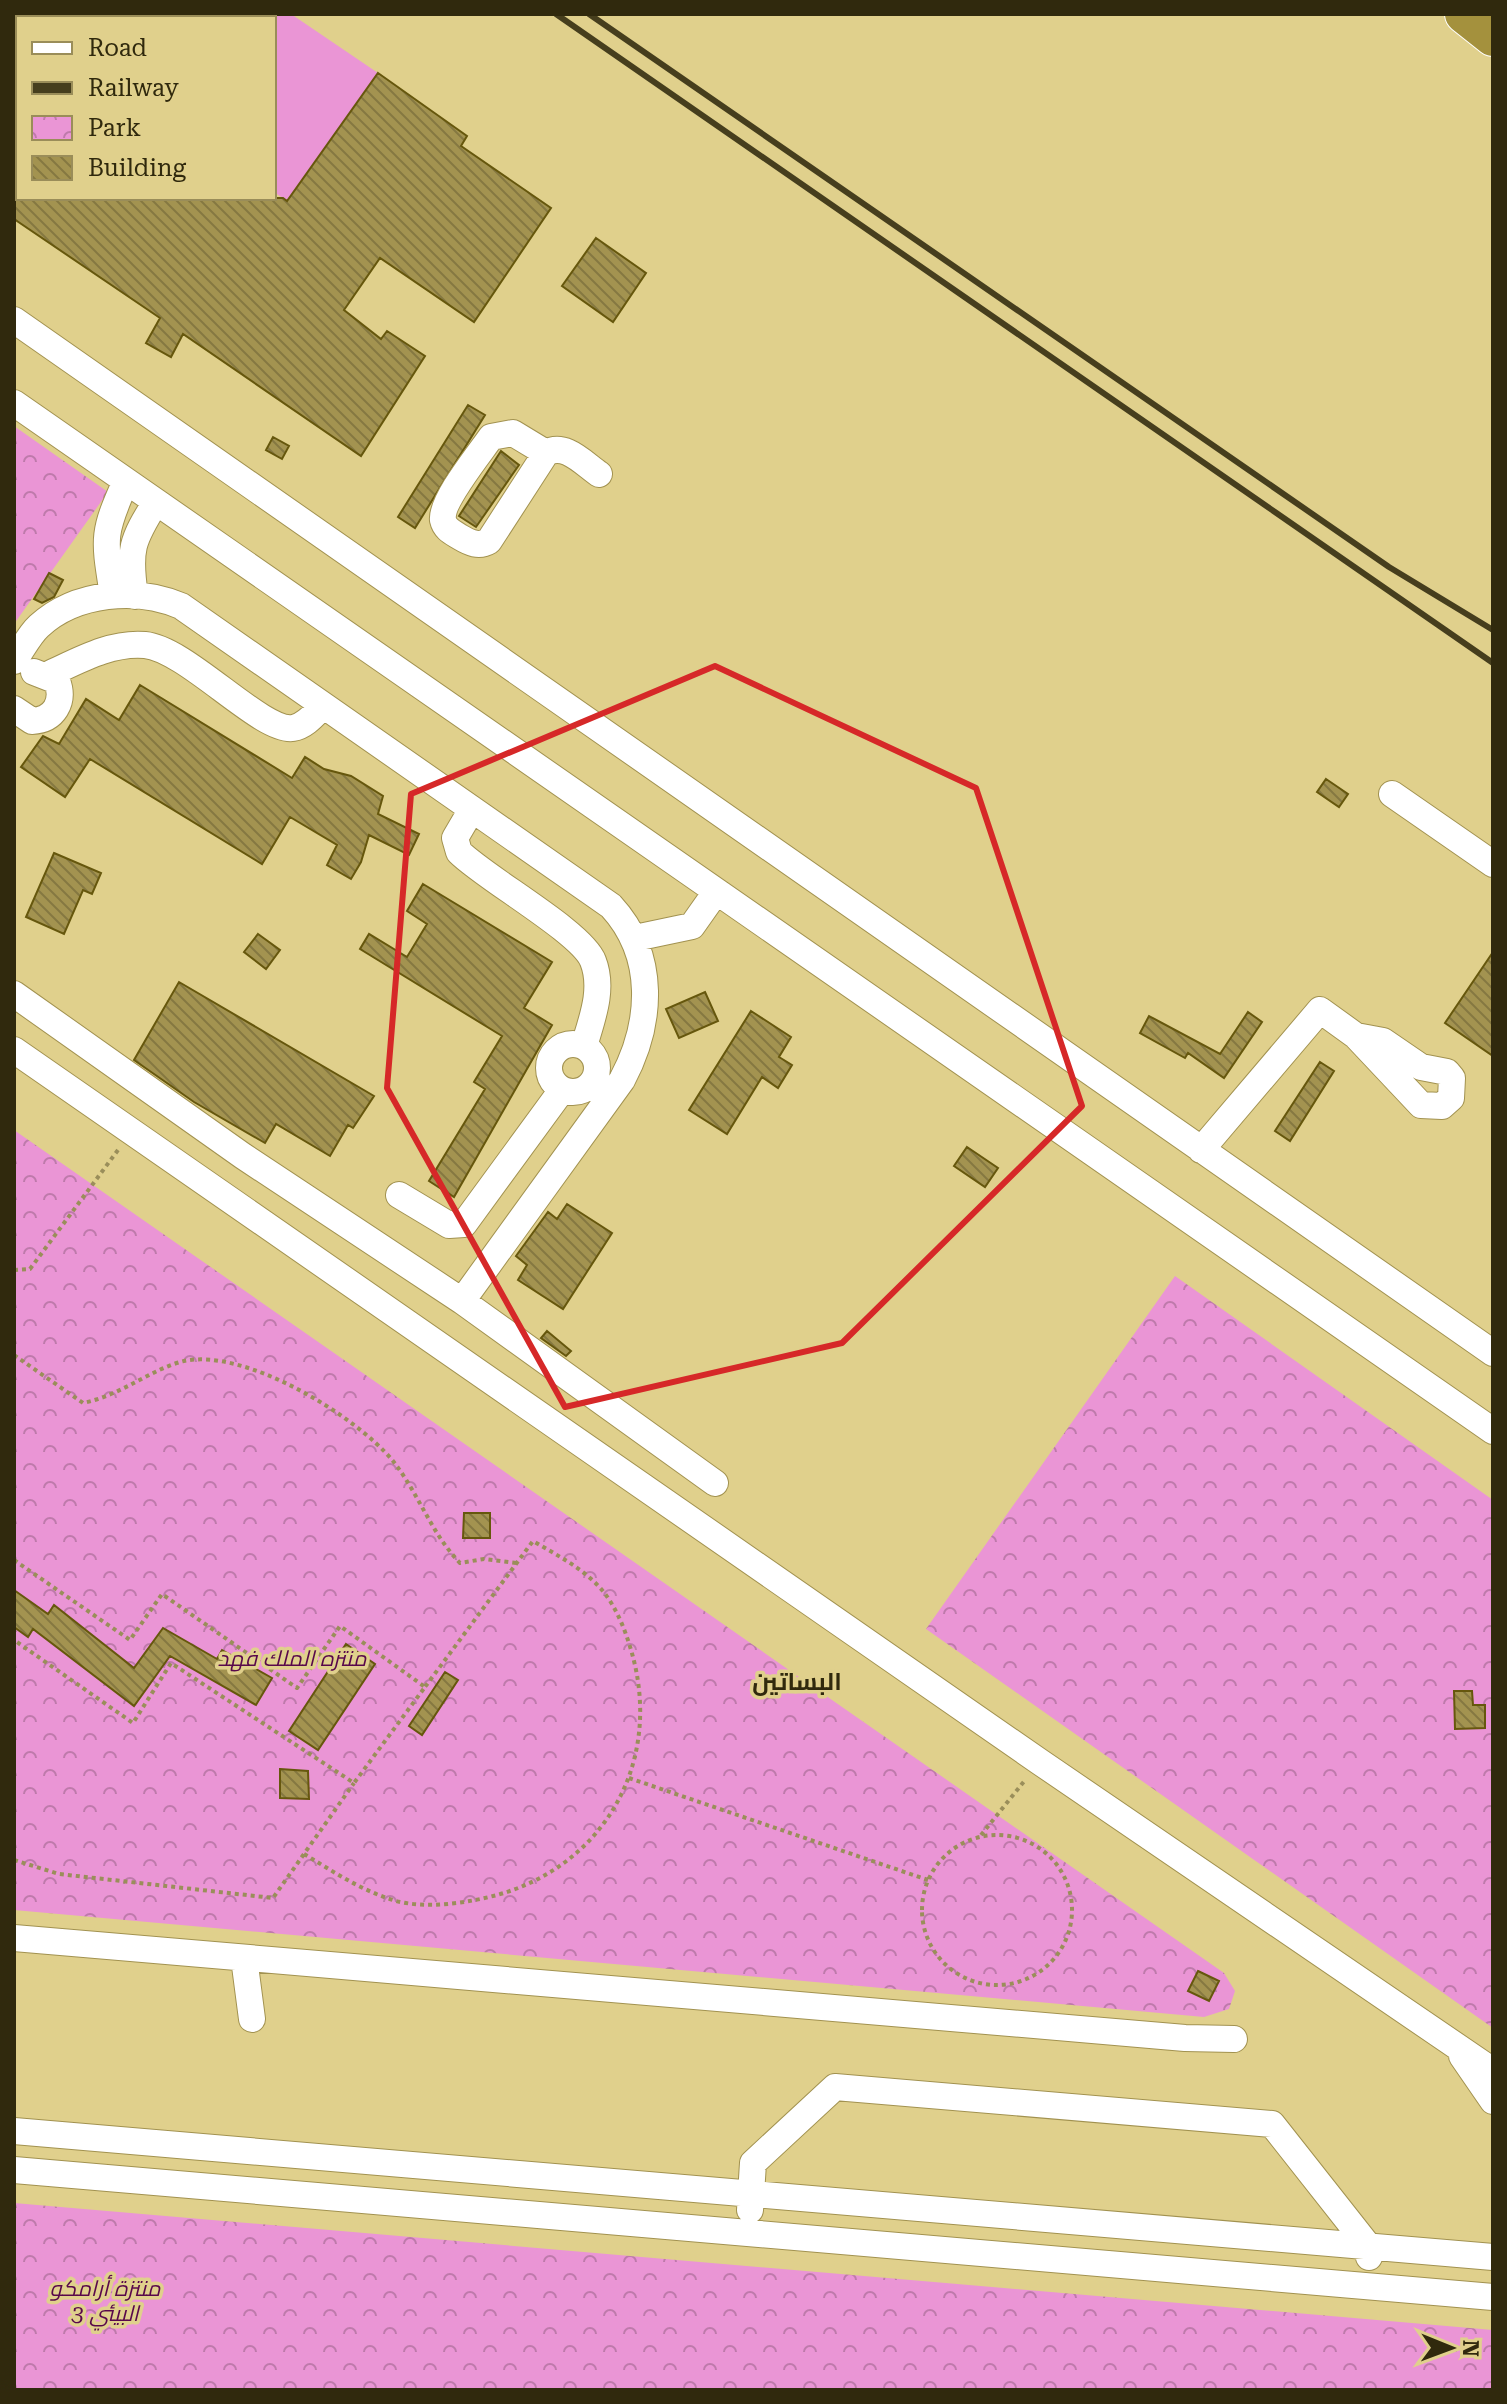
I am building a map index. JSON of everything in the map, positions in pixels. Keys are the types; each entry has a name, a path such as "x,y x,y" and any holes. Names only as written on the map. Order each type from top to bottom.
{"highway":[{"path":"1464,14 1493,37"}],"street":[{"path":"14,320 1493,1353"},
{"path":"14,403 1493,1431"},
{"path":"546,453 554,448 565,450 599,474"},
{"path":"124,595 105,539 106,524 126,481"},
{"path":"124,595 134,536 156,502"},
{"path":"14,661 38,627 80,603 124,595 161,598 202,618 322,707 611,906 635,938 645,998 639,1049 622,1080 462,1301"},
{"path":"47,675 110,648 144,645 172,655 280,727 302,725 322,707"},
{"path":"14,670 47,675 57,681 60,689 56,710 50,717 32,721 14,709"},
{"path":"1392,794 1493,864"},
{"path":"399,1195 449,1225 464,1224 562,1090 554,1083 549,1062 563,1046 584,1046 596,1007 597,981 593,959 576,941 459,852 455,838 472,809"},
{"path":"635,938 692,926 716,892"},
{"path":"14,994 243,1156 462,1301 715,1483"},
{"path":"1201,1150 1320,1010 1356,1036"},
{"path":"14,1050 1040,1762 1493,2071"},
{"path":"14,1938 1185,2038 1234,2039"},
{"path":"244,1958 252,2019"},
{"path":"1453,2043 1493,2101"},
{"path":"748,2231 753,2163 835,2087 1256,2122 1272,2124 1369,2247 1368,2284"},
{"path":"14,2131 1493,2257"},
{"path":"273,2192 276,2154"},
{"path":"14,2170 1493,2297"}],"path":[{"path":"14,1270 30,1269 131,1132"},
{"path":"14,1355 83,1403 109,1398 183,1362 211,1360 275,1379 314,1397 350,1420 391,1459 417,1494 440,1543 460,1563 484,1559 516,1563"},
{"path":"14,1860 59,1874 273,1898 354,1783 533,1541 581,1569 603,1592 624,1628 641,1691 641,1725 629,1778 606,1820 588,1843 562,1867 527,1886 474,1901 398,1901 354,1885 304,1854"},
{"path":"14,1560 130,1640 162,1594 297,1688 340,1626 425,1687"},
{"path":"14,1640 133,1723 171,1663 354,1783"},
{"path":"980,1836 1040,1762"},
{"path":"629,1778 928,1880"},
{"path":"1004,1834 1027,1840 1047,1852 1067,1882 1073,1916 1067,1939 1054,1959 1036,1975 1014,1984 991,1985 968,1979 948,1967 933,1949 924,1927 922,1903 928,1880 940,1860 958,1844 980,1836 1004,1834"}],"highlighted area":[{"path":"715,666 976,788 1082,1106 842,1343 565,1407 387,1088 411,794"}],"green space":[{"path":"291,14 378,73 287,201 276,193 276,16 118,16"},
{"path":"14,426 108,492 14,624"},
{"name":"منتزه الملك فهد","path":"14,1130 1224,1973 1235,1991 1229,2009 1204,2017 14,1910"},
{"path":"1175,1276 1493,1500 1493,2028 926,1629"},
{"name":"منتزة أرامكو البيئي 3","path":"14,2203 1493,2330 1493,2390 14,2390"}],"building":[{"path":"378,73 467,136 461,146 551,208 474,322 380,258 344,310 381,339 387,331 425,356 361,456 183,334 171,357 146,343 160,318 14,219 14,198 283,198 287,201"},
{"path":"596,238 646,273 613,322 562,286"},
{"path":"468,405 485,415 415,528 398,517"},
{"path":"273,437 289,446 282,459 266,450"},
{"path":"501,451 519,465 476,527 459,516"},
{"path":"49,573 63,580 54,597 42,603 34,599"},
{"path":"140,685 292,778 305,757 324,769 351,776 383,796 378,814 419,834 409,855 369,835 361,862 351,879 327,865 337,845 290,817 262,864 90,759 65,797 21,767 43,736 59,744 86,699 119,720"},
{"path":"1326,779 1348,794 1339,807 1317,792"},
{"path":"54,853 101,873 92,894 83,890 64,934 26,917"},
{"path":"423,884 552,962 524,1008 552,1025 454,1197 429,1181 485,1089 474,1082 502,1036 360,949 369,934 407,957 427,924 407,911"},
{"path":"258,934 280,950 266,969 244,952"},
{"path":"1493,952 1493,1056 1445,1023"},
{"path":"179,982 374,1096 353,1128 348,1125 330,1156 276,1124 265,1143 194,1102 134,1060"},
{"path":"705,992 718,1021 679,1038 666,1009"},
{"path":"751,1011 791,1037 779,1057 792,1065 778,1088 762,1077 727,1134 689,1110"},
{"path":"1248,1012 1262,1022 1224,1078 1188,1053 1185,1058 1140,1033 1149,1016 1220,1054"},
{"path":"1320,1062 1334,1071 1290,1141 1275,1131"},
{"path":"967,1147 998,1168 985,1187 954,1166"},
{"path":"567,1204 612,1233 563,1309 518,1280 527,1265 516,1256 548,1212 557,1219"},
{"path":"547,1331 571,1351 566,1356 541,1338"},
{"path":"464,1513 490,1513 490,1538 463,1538"},
{"path":"14,1590 48,1614 54,1605 134,1668 163,1628 217,1659 222,1650 272,1678 256,1705 170,1656 134,1706 33,1629 28,1637 14,1627"},
{"path":"346,1644 375,1664 318,1750 289,1731"},
{"path":"445,1672 458,1680 422,1735 409,1726"},
{"path":"1454,1691 1472,1691 1473,1705 1485,1705 1485,1728 1455,1729"},
{"path":"280,1769 308,1771 309,1799 280,1798"},
{"path":"1198,1971 1219,1981 1209,2001 1188,1991"}],"railway":[{"path":"556,14 1493,663"},
{"path":"589,14 1389,567 1493,630"}],"district":[{"name":"البساتين","path":"797,1682"}]}
